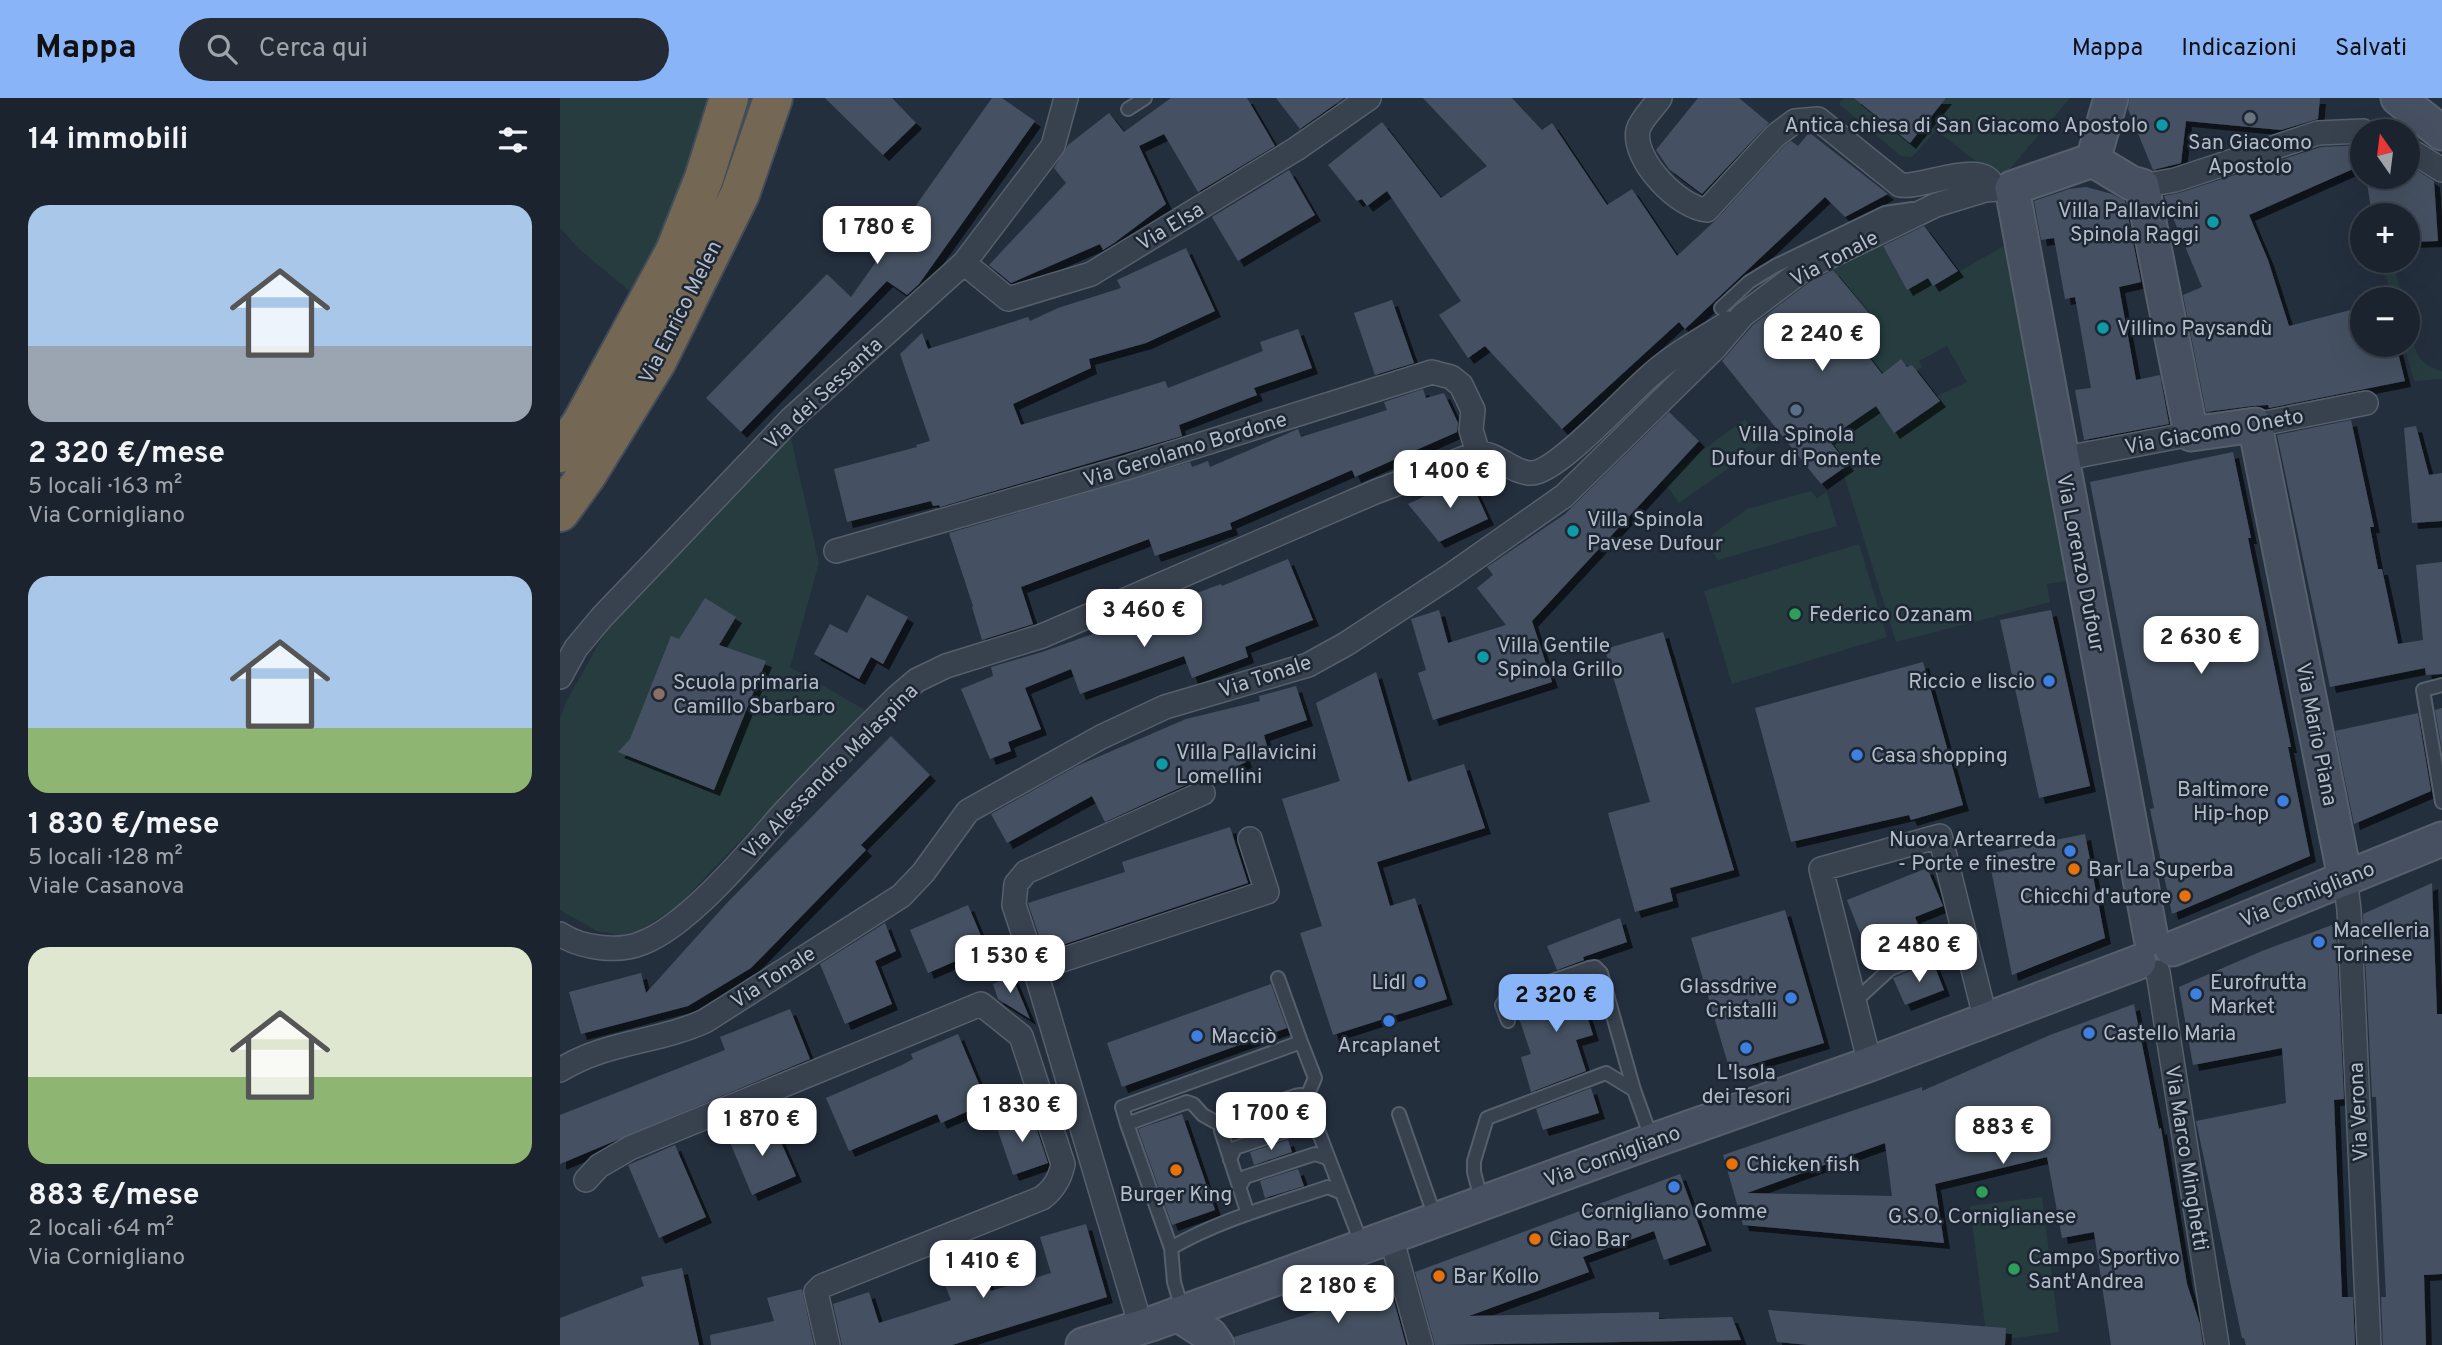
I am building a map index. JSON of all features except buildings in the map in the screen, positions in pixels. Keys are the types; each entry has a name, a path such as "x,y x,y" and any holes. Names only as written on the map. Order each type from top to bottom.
{"highway":[{"name":"Via Enrico Melen","path":"560,453 581,424 675,251 704,178 729,98"},
{"name":"Via Enrico Melen","path":"560,512 586,476 657,361 740,194 773,98"}],"street":[{"name":"Via dei Sessanta","path":"560,677 576,648 602,617 791,419 964,263 1053,146 1066,98"},
{"name":"Via Elsa","path":"964,263 1009,299 1091,274 1296,149 1369,98"},
{"path":"1660,98 1639,127 1637,148 1646,165 1687,205 1698,209 1707,209 1774,136 1795,121 1818,119 1900,185 1915,185 1969,173 1988,178 2003,189 2093,160 2131,183 2142,186 2175,180 2318,133 2350,132"},
{"path":"2093,160 2111,98"},
{"path":"2399,98 2442,133"},
{"path":"2420,156 2441,169"},
{"path":"2142,186 2192,434"},
{"name":"Via Tonale","path":"560,1070 581,1057 601,1050 687,1029 705,1021 901,896 923,873 968,811 1101,737 1165,707 1308,665 1346,644 1450,576 1564,496 1715,348 1732,311 1804,269 1936,205 2003,189"},
{"name":"Via Lorenzo Dufour","path":"2003,189 2062,459 2155,955"},
{"path":"1478,453 1492,455 1525,472 1541,471 1578,444 1651,374 1732,311"},
{"name":"Via Gerolamo Bordone","path":"836,551 1129,467 1432,372 1451,377 1461,385 1473,410 1471,430 1478,453"},
{"name":"Via Giacomo Oneto","path":"2062,459 2366,403"},
{"name":"Via Mario Piana","path":"2255,425 2345,878"},
{"name":"Via Alessandro Malaspina","path":"560,934 586,945 619,948 641,944 667,930 756,846 860,734 917,680 946,666 1042,636 1375,492 1478,453"},
{"path":"1140,1327 1014,905 1016,884 1026,872 1203,793"},
{"path":"1870,1064 1821,869 1940,836 1986,1021"},
{"path":"1035,969 1266,892 1250,839"},
{"name":"Via Cornigliano","path":"1083,1345 1180,1313 1986,1021 2442,839"},
{"name":"Via Verona","path":"2345,878 2349,910 2369,1345"},
{"name":"Via Marco Minghetti","path":"2155,955 2217,1345"},
{"path":"586,1180 599,1166 630,1148 981,1004 1021,1037 1063,1164 1061,1175 1050,1192 1042,1198 822,1286 816,1292 816,1300 828,1345"},
{"path":"1377,1242 1421,1345"},
{"path":"1180,1313 1210,1335 1217,1345"}],"lane":[{"path":"1128,109 1145,98"},
{"path":"2442,685 2423,690 2442,802"},
{"path":"1854,1002 1890,969 1930,953 1969,957"},
{"path":"1508,1021 1502,1005 1507,997 1595,968 1601,973 1634,1090 1652,1141"},
{"path":"1278,978 1315,1078 1306,1100"},
{"path":"1180,1313 1171,1248 1122,1107 1301,1042"},
{"path":"1482,1203 1474,1172 1488,1118 1606,1073 1634,1090"},
{"path":"1248,1214 1221,1125 1227,1119 1301,1096 1306,1100 1340,1192 1377,1242"},
{"path":"1127,1124 1187,1102 1221,1125"},
{"path":"1399,1114 1437,1220"},
{"path":"1230,1160 1235,1148 1307,1124 1317,1130"},
{"path":"1239,1188 1245,1177 1315,1154 1327,1158"},
{"path":"1171,1248 1248,1214 1328,1188 1340,1192"}],"green space":[{"path":"560,98 721,98 640,300 579,249 560,228"},
{"path":"1844,98 2070,98 2008,171 1992,174 1936,130 1912,157 1901,156 1839,104"},
{"path":"1881,243 1907,290 1928,278 1934,286 2007,244 2072,580 2047,584 2050,602 1896,642 1842,469 1847,465 1829,439 1876,406 1895,433 1939,401 1937,396 1967,382 1947,346 1919,361 1922,367 1912,374 1901,359 1882,374 1852,335 1874,319 1832,268"},
{"path":"2385,273 2396,273 2400,287 2389,287"},
{"path":"2407,357 2420,357 2432,368 2442,371 2442,379 2414,381"},
{"path":"1745,419 1764,443 1679,503 1662,480"},
{"path":"790,434 819,563 790,667 865,710 678,906 637,932 620,935 597,931 560,910 560,719 566,702 611,622"},
{"path":"1811,491 1817,498 1827,492 1837,526 1718,560 1705,540 1747,509"},
{"name":"Federico Ozanam","path":"1859,544 1887,637 1732,684 1704,591"},
{"name":"Campo Sportivo Sant'Andrea","path":"2042,1197 2059,1332 1987,1342 1970,1206"}],"place":[{"name":"San Giacomo Apostolo","path":"2250,118"},
{"name":"Antica chiesa di San Giacomo Apostolo","path":"2162,125"},
{"name":"Villa Pallavicini Spinola Raggi","path":"2213,222"},
{"name":"Villino Paysandù","path":"2103,328"},
{"name":"Villa Spinola Dufour di Ponente","path":"1796,410"},
{"name":"Villa Spinola Pavese Dufour","path":"1573,531"},
{"name":"Federico Ozanam","path":"1795,614"},
{"name":"Villa Gentile Spinola Grillo","path":"1483,657"},
{"name":"Riccio e liscio","path":"2049,681"},
{"name":"Scuola primaria Camillo Sbarbaro","path":"659,694"},
{"name":"Casa shopping","path":"1857,755"},
{"name":"Villa Pallavicini Lomellini","path":"1162,764"},
{"name":"Baltimore Hip-hop","path":"2283,801"},
{"name":"Nuova Artearreda - Porte e finestre","path":"2070,851"},
{"name":"Bar La Superba","path":"2074,869"},
{"name":"Chicchi d'autore","path":"2185,896"},
{"name":"Macelleria Torinese","path":"2319,942"},
{"name":"Lidl","path":"1420,982"},
{"name":"Eurofrutta Market","path":"2196,994"},
{"name":"Glassdrive Cristalli","path":"1791,998"},
{"name":"Arcaplanet","path":"1389,1021"},
{"name":"Castello Maria","path":"2089,1033"},
{"name":"Macciò","path":"1197,1036"},
{"name":"L'Isola dei Tesori","path":"1746,1048"},
{"name":"Chicken fish","path":"1732,1164"},
{"name":"Burger King","path":"1176,1170"},
{"name":"Cornigliano Gomme","path":"1674,1187"},
{"name":"G.S.O. Corniglianese","path":"1982,1192"},
{"name":"Ciao Bar","path":"1535,1239"},
{"name":"Campo Sportivo Sant'Andrea","path":"2014,1269"},
{"name":"Bar Kollo","path":"1439,1276"}]}
